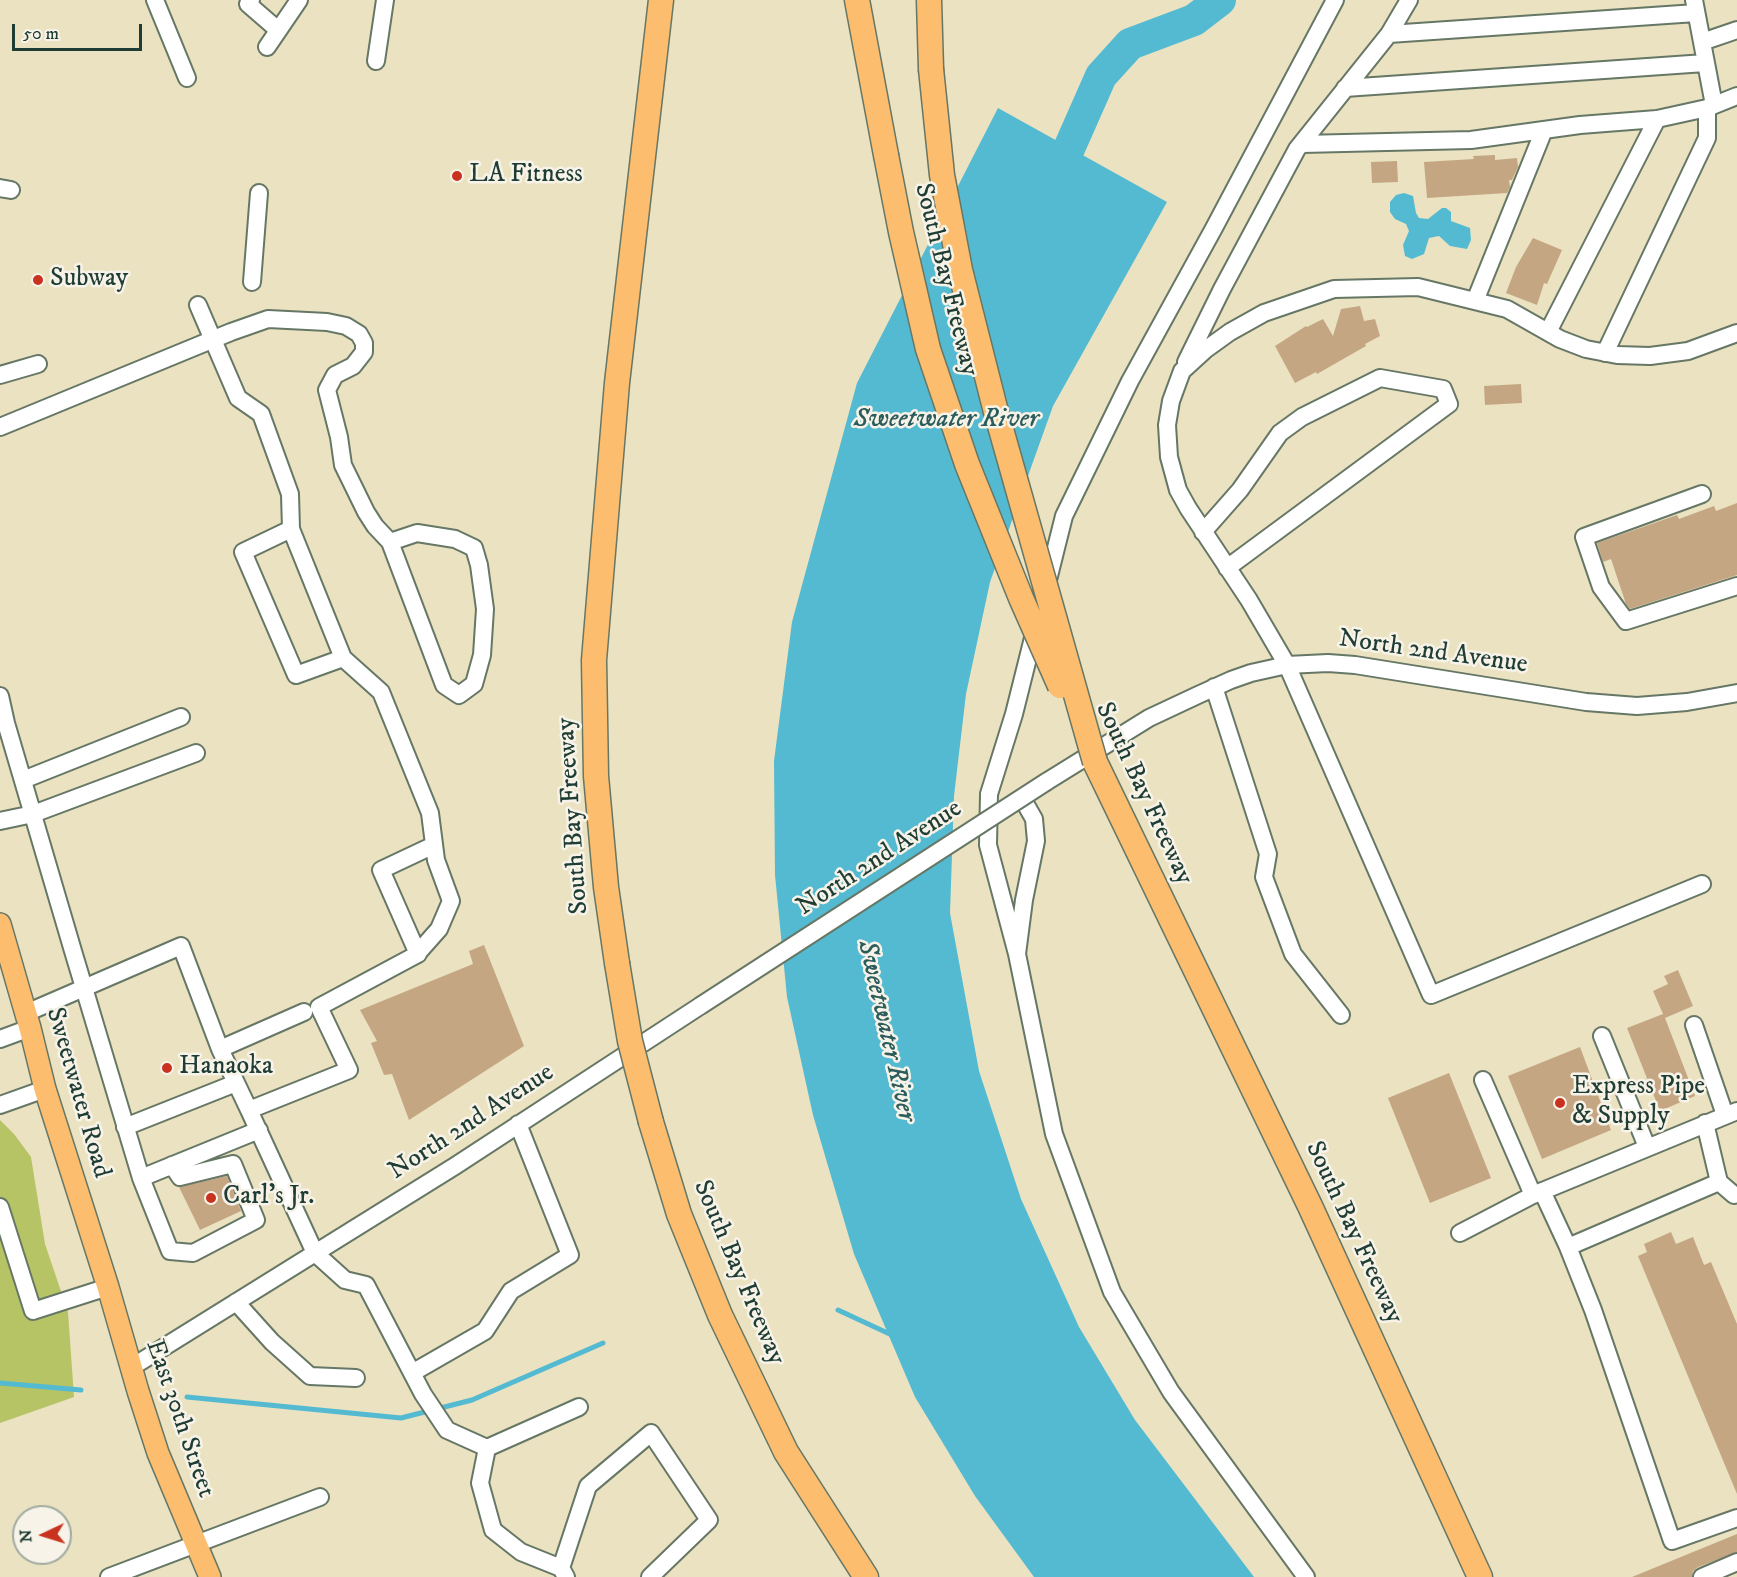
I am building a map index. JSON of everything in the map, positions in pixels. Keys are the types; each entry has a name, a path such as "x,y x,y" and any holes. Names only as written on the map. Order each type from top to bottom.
{"highway":[{"name":"South Bay Freeway","path":"857,0 901,232 928,349 968,464 1021,598 1095,762 1310,1206 1480,1577"},
{"name":"South Bay Freeway","path":"660,2 617,383 594,660 596,776 606,887 616,963 630,1041 651,1122 679,1214 720,1315 786,1452 866,1577"},
{"path":"930,6 931,69 942,175 960,270 998,418 1095,762"}],"main road":[{"name":"Sweetwater Road","path":"0,924 45,1089 106,1281"},
{"name":"East 30th Street","path":"106,1281 158,1453 210,1577"}],"street":[{"path":"155,0 188,78"},
{"path":"251,0 248,4 278,30"},
{"path":"267,47 299,0"},
{"path":"376,61 385,0"},
{"path":"1306,1577 1171,1392 1112,1292 1054,1134 1017,954 988,845 989,794 1014,714 1064,516 1130,381 1335,0"},
{"path":"1409,0 1389,34 1302,144 1228,279 1182,371 1171,401 1167,425 1169,456 1178,490 1249,600 1287,665 1431,995 1702,884"},
{"path":"1389,34 1695,6 1706,63 1711,106 1707,138 1605,353"},
{"path":"1702,42 1737,30"},
{"path":"1345,88 1706,63"},
{"path":"1302,144 1471,140 1581,124 1657,119 1711,106 1737,96"},
{"path":"1548,332 1657,119"},
{"path":"1475,301 1544,130"},
{"path":"252,282 259,193"},
{"path":"1182,371 1205,350 1264,313 1334,289 1418,287 1507,309 1560,339 1586,349 1628,356 1661,356 1700,347 1737,333"},
{"path":"198,305 238,398 261,414 290,494 291,530 343,658 381,692 430,813 436,860 451,901 439,929 418,954 319,1007 349,1070 249,1110"},
{"path":"0,427 268,319 327,322 346,326 359,334 364,343 364,352 353,366 334,375 327,390 339,437 343,465 366,512 390,542 444,685 459,695 474,684 482,655 485,609 479,565 474,548 456,539 417,533 390,542"},
{"path":"0,375 38,364"},
{"path":"1203,532 1240,490 1280,433 1302,417 1380,378 1443,389 1449,404 1227,567"},
{"path":"1702,494 1584,537 1601,587 1626,621 1737,586"},
{"path":"291,530 243,552 296,675 343,658"},
{"name":"North 2nd Avenue","path":"132,1367 518,1124 1046,782 1149,718 1214,687 1287,665 1328,663 1355,665 1586,702 1637,706 1687,702 1737,693"},
{"path":"1214,687 1268,854 1264,878 1293,954 1341,1016"},
{"path":"0,696 125,1127 141,1178 170,1251 193,1253 256,1220 232,1164 180,1177 172,1165"},
{"path":"23,780 181,717"},
{"path":"0,821 33,814 196,753"},
{"path":"1017,954 1024,900 1036,841 1034,819 1022,798"},
{"path":"418,954 381,870 434,845"},
{"path":"0,1039 84,988 181,946 220,1049 315,1253 345,1280 366,1285 423,1394 447,1430 487,1448 579,1407"},
{"path":"220,1049 304,1012"},
{"path":"1460,1233 1538,1193 1731,1113 1694,1025"},
{"path":"1602,1036 1647,1147"},
{"path":"1483,1080 1538,1193 1568,1247 1672,1541 1737,1518"},
{"path":"125,1127 236,1083"},
{"path":"0,1105 45,1089"},
{"path":"1705,1123 1719,1182 1734,1195"},
{"path":"412,1373 485,1331 511,1292 570,1255 518,1124"},
{"path":"141,1178 259,1130"},
{"path":"1568,1247 1719,1182"},
{"path":"0,1207 33,1311 106,1281"},
{"path":"236,1302 272,1342 310,1376 356,1378"},
{"path":"487,1448 480,1483 493,1530 520,1552 563,1572 588,1486 651,1433 709,1520 650,1577"},
{"path":"109,1577 320,1497"},
{"path":"1702,1577 1737,1562"}],"green space":[{"path":"0,1120 31,1157 45,1244 68,1312 74,1397 0,1423"}],"water":[{"name":"Sweetwater River","path":"998,108 1167,202 1053,406 990,582 966,694 954,796 950,913 979,1071 1021,1199 1079,1327 1135,1420 1254,1577 1034,1577 975,1496 915,1397 854,1254 813,1115 787,997 775,875 774,761 792,622 857,383"},
{"path":"1404,193 1413,196 1419,218 1428,219 1442,208 1446,208 1451,212 1451,221 1470,228 1471,240 1467,249 1450,246 1439,236 1429,238 1424,254 1412,259 1405,256 1403,245 1409,231 1406,224 1395,219 1390,212 1390,202 1396,195"}],"building":[{"path":"1495,155 1495,160 1517,158 1518,167 1512,180 1509,180 1510,187 1507,193 1427,198 1424,162 1474,159 1473,156"},
{"path":"1397,161 1398,182 1372,183 1371,162"},
{"path":"1533,238 1562,250 1547,284 1544,283 1537,305 1506,293 1516,267"},
{"path":"1360,306 1364,321 1375,319 1380,336 1317,374 1316,372 1295,383 1275,346 1306,326 1323,319 1333,336 1341,309"},
{"path":"1521,384 1522,403 1485,405 1484,386"},
{"path":"1737,503 1737,575 1630,609 1626,604 1611,559 1603,562 1597,543 1677,515 1679,519 1714,506 1716,511"},
{"path":"484,945 524,1046 409,1120 392,1074 384,1075 371,1043 377,1041 360,1010 473,964 469,951"},
{"path":"1678,970 1693,1006 1665,1018 1695,1096 1660,1111 1627,1028 1663,1014 1653,991 1668,984 1664,976"},
{"name":"Express Pipe & Supply","path":"1580,1047 1611,1130 1542,1159 1508,1076"},
{"path":"1449,1073 1491,1178 1430,1203 1388,1098"},
{"name":"Carl's Jr.","path":"227,1176 241,1211 200,1230 179,1187"},
{"path":"1671,1232 1676,1244 1693,1237 1704,1265 1711,1262 1737,1324 1737,1494 1638,1256 1647,1252 1644,1244"},
{"path":"1737,1534 1737,1552 1698,1567 1693,1571 1692,1577 1632,1577"}],"waterway":[{"name":"Sweetwater River","path":"1052,187 1101,76 1130,44 1194,20 1220,0"},
{"path":"838,1310 894,1336"},
{"path":"187,1397 401,1418 472,1400 603,1343"},
{"path":"0,1383 81,1390"}],"place":[{"name":"LA Fitness","path":"457,176"},
{"name":"Subway","path":"38,280"},
{"name":"Hanaoka","path":"167,1068"},
{"name":"Express Pipe & Supply","path":"1560,1103"},
{"name":"Carl's Jr.","path":"211,1198"}]}
